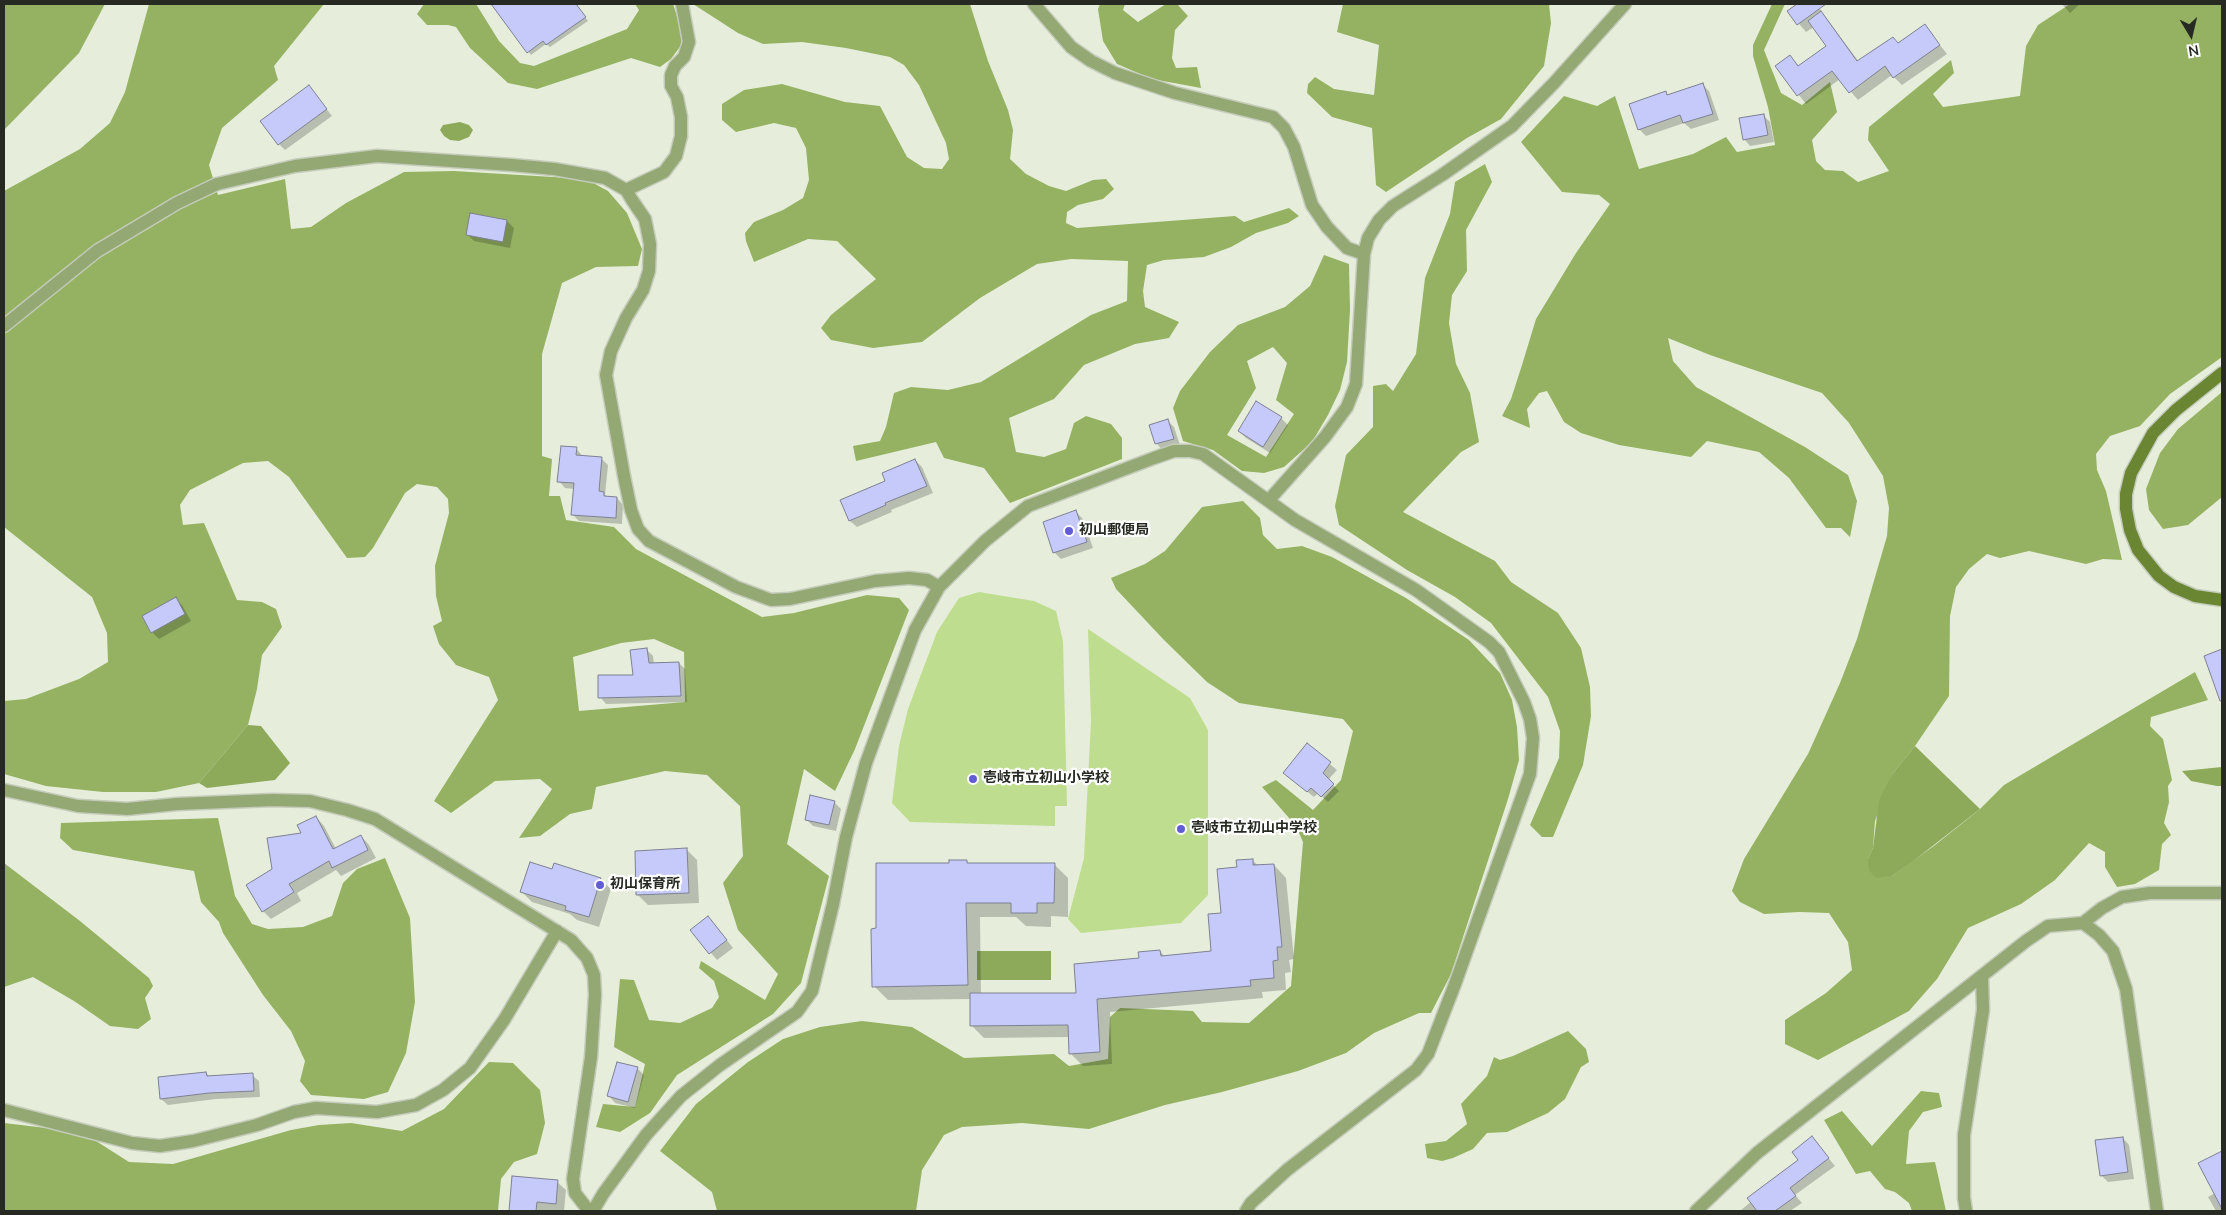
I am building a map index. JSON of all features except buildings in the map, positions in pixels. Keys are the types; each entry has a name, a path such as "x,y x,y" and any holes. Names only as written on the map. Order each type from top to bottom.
{"main road":[{"path":"2222,373 2176,410 2153,433 2131,472 2126,494 2126,509 2130,530 2138,550 2159,576 2174,587 2196,596 2222,600"}],"street":[{"path":"626,190 664,172 676,156 681,136 681,117 677,97 671,86 672,75 675,66 684,57 689,42 682,4"},
{"path":"1034,4 1071,47 1091,61 1116,73 1168,91 1273,117 1284,128 1294,147 1312,205 1327,227 1347,248 1364,254"},
{"path":"1269,500 1325,437 1347,407 1356,384 1364,254 1368,238 1379,220 1393,206 1442,175 1512,126 1554,83 1625,4"},
{"path":"4,326 97,251 177,203 217,184 295,166 377,156 554,169 605,178 626,190 645,219 650,244 649,270 643,290 626,318 611,351 606,375 630,502 638,529 649,542 736,588 771,600 790,600 875,582 909,578 927,580 939,587"},
{"path":"593,1211 603,1194 646,1135 681,1096 720,1065 797,1012 812,991 833,904 846,837 866,764 915,630 939,587 985,541 1028,506 1174,451 1203,454 1295,520 1416,590 1489,642 1499,652 1524,702 1533,738 1530,774 1428,1054 1416,1070 1287,1170 1251,1203 1246,1211"},
{"path":"4,790 78,806 127,809 178,804 272,800 310,801 347,810 375,819 571,940 587,958 594,976 595,995 591,1057 573,1179 575,1193 589,1211"},
{"path":"1696,1211 1757,1153 2048,926 2083,924 2102,908 2122,897 2150,893 2222,893"},
{"path":"2083,924 2099,935 2113,951 2126,989 2157,1211"},
{"path":"4,1110 132,1142 160,1146 202,1139 302,1110 316,1108 378,1112 416,1105 443,1090 470,1068 504,1020 557,931"},
{"path":"1966,1211 1964,1198 1964,1135 1983,1010 1982,976"}],"shaded area":[{"path":"4,4 105,4 79,53 4,130"},
{"path":"149,4 324,4 274,66 278,80 222,128 209,165 218,195 285,179 291,229 311,227 346,203 404,172 454,171 586,179 608,191 627,213 642,249 638,266 596,267 562,283 542,354 542,456 552,459 549,496 560,496 566,520 614,527 636,549 762,617 794,613 867,595 899,598 909,610 855,749 835,791 804,769 787,844 829,876 801,983 773,1014 677,1075 650,1113 620,1132 596,1127 603,1104 635,1107 645,1064 614,1047 620,979 634,980 649,1020 680,1023 712,1008 719,997 714,981 699,968 701,961 765,1000 778,974 738,930 723,883 743,856 740,806 707,775 665,771 596,787 592,809 570,814 540,836 519,838 552,789 540,779 495,781 451,813 434,801 498,700 489,677 456,665 439,644 433,626 442,621 436,596 435,566 449,513 448,499 437,487 417,484 405,493 373,548 365,557 347,558 289,477 268,461 243,463 190,490 180,505 183,525 204,523 237,600 262,602 276,609 282,627 262,655 257,689 248,725 199,783 156,792 103,792 46,786 4,774 4,701 26,699 79,679 108,662 107,633 92,597 4,527 4,191 80,149 110,123 125,92","holes":["654,639 684,652 685,702 579,711 573,657 621,643"]},
{"path":"424,4 476,4 499,41 520,63 534,66 627,29 639,10 635,4 673,4 679,22 682,44 671,59 660,67 631,58 537,89 508,83 470,48 456,27 427,25 417,14"},
{"path":"693,4 970,4 988,61 1008,110 1013,130 1010,159 1026,174 1049,186 1066,191 1093,180 1106,179 1114,189 1103,199 1078,205 1067,212 1066,223 1077,228 1235,216 1244,222 1289,208 1299,216 1288,223 1256,233 1231,247 1204,257 1164,260 1147,265 1143,291 1145,307 1179,322 1169,338 1135,344 1084,365 1054,399 1009,418 1016,452 1044,457 1066,449 1074,423 1086,416 1111,424 1122,438 1122,459 1010,503 984,468 944,458 936,442 856,461 853,446 880,441 886,427 894,393 911,387 948,390 981,382 1091,315 1127,301 1128,261 1071,259 1037,264 980,298 922,342 873,348 831,340 821,328 831,315 876,279 837,241 808,239 754,262 745,233 754,222 783,210 803,198 809,180 806,148 796,128 774,123 736,132 722,120 722,104 744,90 782,84 845,102 880,106 907,157 924,168 942,169 949,159 946,143 919,85 904,65 890,57 802,42 763,44 738,33"},
{"path":"1100,4 1125,4 1123,10 1138,22 1166,4 1177,4 1188,16 1175,30 1172,58 1176,68 1197,67 1201,88 1152,79 1117,64 1103,41 1098,9"},
{"path":"1343,4 1549,4 1551,23 1544,66 1501,119 1467,138 1386,192 1376,185 1372,128 1332,117 1307,93 1308,84 1315,77 1334,89 1374,95 1379,45 1337,32"},
{"path":"1772,4 1785,4 1764,50 1781,93 1802,105 1830,82 1837,112 1812,140 1816,161 1825,170 1843,171 1858,182 1889,171 1868,140 1869,127 1951,60 1954,73 1933,94 1943,107 2020,96 2026,46 2038,25 2070,4 2222,4 2222,357 2170,394 2140,426 2110,436 2096,454 2097,470 2106,491 2122,560 2103,559 2086,564 2029,551 2000,558 1987,554 1969,569 1956,587 1950,616 1949,696 1915,746 1893,773 1875,821 1873,848 1868,859 1892,876 1980,809 2004,785 2195,672 2208,700 2151,717 2150,726 2163,739 2172,780 2168,786 2169,802 2164,823 2171,835 2162,844 2159,870 2135,884 2117,887 2105,867 2105,852 2089,843 2055,880 2021,904 1968,928 1937,979 1909,1011 1818,1060 1785,1044 1785,1020 1826,993 1852,970 1848,942 1829,913 1764,914 1740,902 1732,891 1744,859 1808,754 1840,683 1857,639 1887,536 1889,508 1883,476 1849,423 1822,393 1710,355 1668,338 1673,361 1696,387 1805,447 1848,475 1857,501 1850,537 1841,528 1826,528 1789,478 1759,452 1707,441 1691,457 1619,445 1581,433 1564,422 1547,391 1539,393 1527,409 1530,428 1502,416 1511,399 1536,319 1576,253 1610,204 1599,195 1562,192 1521,142 1564,96 1597,106 1615,96 1639,169 1693,154 1726,137 1737,152 1775,145 1768,107 1753,56 1753,45"},
{"path":"460,122 469,125 473,130 469,137 459,141 450,140 440,130 443,125"},
{"path":"1485,164 1492,182 1466,230 1467,271 1452,295 1449,323 1456,364 1470,393 1479,442 1461,452 1403,512 1495,561 1511,582 1558,613 1581,648 1590,687 1591,716 1583,765 1553,837 1542,837 1530,825 1559,758 1560,731 1548,697 1491,623 1455,597 1407,570 1339,525 1335,506 1346,455 1373,427 1373,386 1386,384 1393,391 1416,354 1425,278 1450,214 1455,182"},
{"path":"1324,255 1349,264 1350,310 1347,362 1340,390 1312,442 1284,467 1264,473 1242,471 1213,450 1183,441 1173,408 1180,391 1210,352 1238,325 1285,307 1310,286","holes":["1273,347 1287,363 1276,400 1294,414 1266,457 1227,435 1256,388 1247,361"]},
{"path":"2222,392 2222,497 2188,525 2163,529 2149,510 2146,489 2160,453 2178,429"},
{"path":"1243,501 1260,518 1263,535 1277,549 1302,546 1332,557 1406,598 1469,640 1500,673 1512,700 1517,727 1519,760 1451,974 1431,1013 1419,1013 1374,1033 1346,1053 1298,1071 1222,1092 1165,1105 1089,1129 1022,1123 962,1127 944,1135 922,1170 916,1211 717,1211 712,1192 660,1151 696,1104 748,1062 783,1039 820,1027 862,1021 912,1027 964,1058 1054,1054 1069,1066 1108,1059 1110,1017 1120,1008 1193,1011 1202,1022 1249,1023 1291,986 1303,842 1296,826 1262,787 1276,780 1313,810 1341,780 1353,731 1343,719 1239,703 1207,682 1116,589 1111,578 1145,564 1165,551 1202,507"},
{"path":"979,592 1034,601 1056,611 1063,641 1067,806 1055,806 1055,826 910,822 892,803 899,746 908,709 937,632 959,598"},
{"path":"1088,629 1190,698 1208,730 1208,895 1181,923 1081,933 1068,919 1084,858 1091,721"},
{"path":"248,725 261,726 290,763 275,780 207,788 199,783"},
{"path":"1915,746 1980,809 1892,876 1876,878 1869,870 1868,859 1873,848 1879,800 1893,773"},
{"path":"2222,767 2222,786 2191,781 2182,771"},
{"path":"218,818 235,896 252,924 268,929 303,927 332,916 343,883 357,869 385,858 410,918 415,1002 406,1053 388,1092 364,1099 311,1095 300,1081 305,1061 291,1031 263,995 223,933 219,922 201,902 194,871 73,850 60,838 61,823"},
{"path":"4,863 80,921 149,978 153,986 145,998 151,1019 138,1029 110,1026 74,1001 33,977 4,987"},
{"path":"977,951 1051,951 1051,980 977,980"},
{"path":"1568,1031 1586,1049 1589,1062 1581,1067 1565,1099 1548,1113 1507,1132 1487,1133 1473,1149 1453,1158 1442,1161 1427,1158 1425,1144 1446,1141 1467,1124 1461,1104 1487,1076 1494,1057 1500,1060 1513,1056"},
{"path":"489,1062 513,1063 540,1090 545,1123 537,1154 514,1162 501,1179 498,1211 4,1211 4,1123 63,1130 96,1141 129,1162 173,1164 291,1130 319,1125 351,1123 402,1131 444,1109"},
{"path":"1921,1091 1939,1093 1942,1107 1923,1112 1909,1131 1906,1164 1935,1162 1946,1211 1912,1211 1909,1203 1895,1192 1885,1189 1870,1171 1856,1174 1824,1120 1842,1111 1872,1146"}],"place":[{"name":"初山郵便局","path":"1069,531"},
{"name":"壱岐市立初山小学校","path":"973,779"},
{"name":"壱岐市立初山中学校","path":"1181,829"},
{"name":"初山保育所","path":"600,885"}]}
